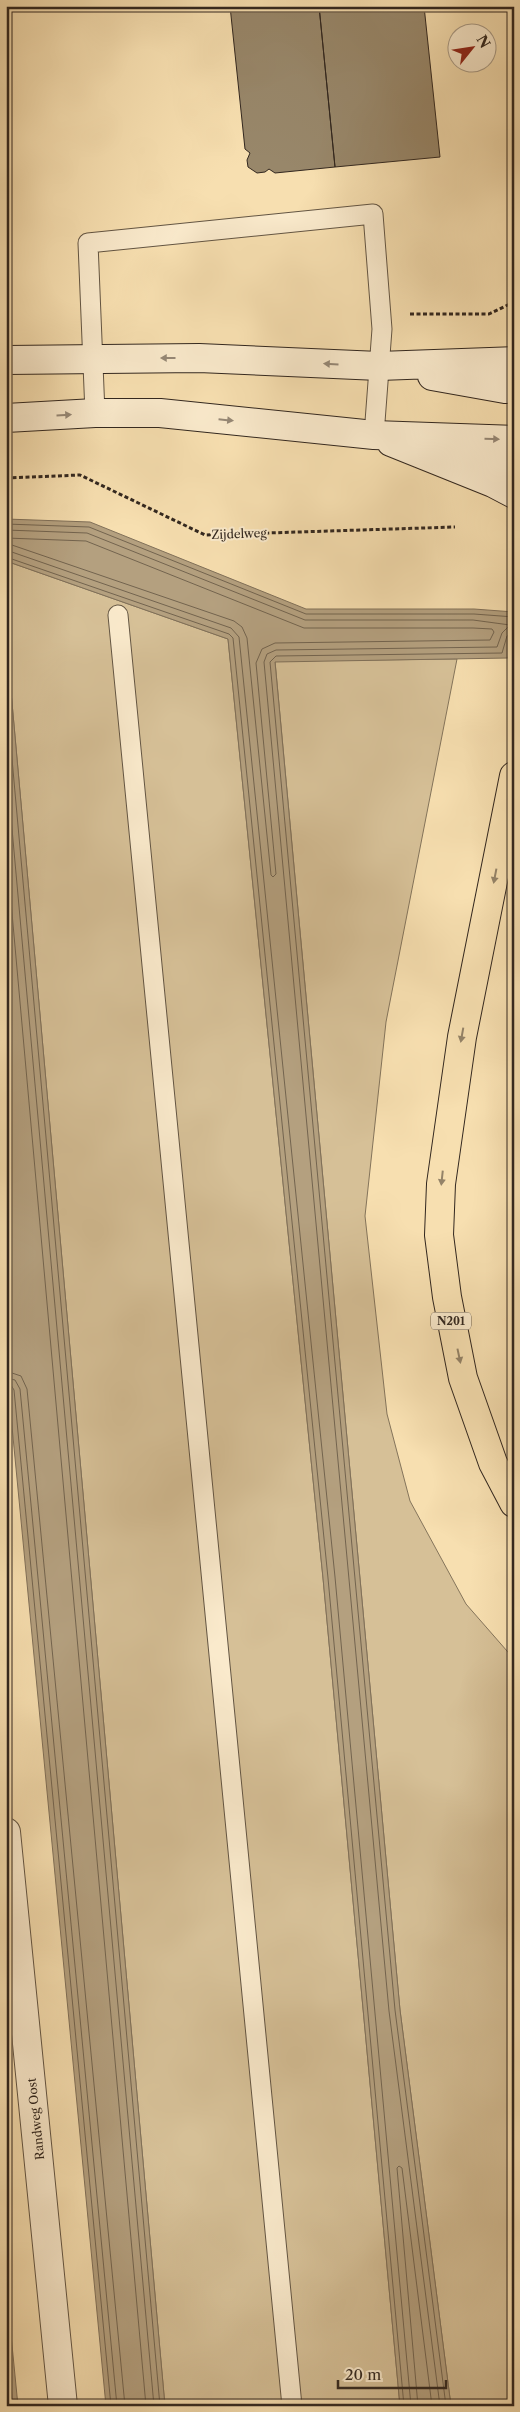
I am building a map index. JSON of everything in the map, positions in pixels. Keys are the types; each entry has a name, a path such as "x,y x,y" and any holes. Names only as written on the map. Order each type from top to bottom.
{"highway":[{"name":"N201","path":"514,776 462,1037 442,1175 439,1235 446,1297 463,1378 493,1463 514,1503"}],"main road":[{"path":"6,360 199,358 379,366 514,361"},
{"path":"379,366 505,389 514,388"},
{"path":"6,418 95,413 160,413 374,436 514,440"},
{"path":"374,436 514,467"},
{"path":"374,436 493,483 514,494"},
{"name":"Randweg Oost","path":"6,1832 63,2406"}],"lane":[{"path":"95,413 88,243 373,214 381,314 374,436"},
{"path":"118,615 292,2406"}],"path":[{"path":"381,314 489,314 514,302"},
{"name":"Zijdelweg","path":"6,478 80,475 205,535 455,527"}],"shaded area":[{"path":"6,561 228,639 323,1578 400,2406 165,2406 6,636"},
{"path":"457,659 386,1022 365,1216 387,1414 410,1501 466,1604 514,1659 514,2406 451,2406 400,2010 275,661"}],"water":[{"path":"6,519 90,522 306,609 474,609 514,612 514,626 508,658 275,662 400,2010 451,2406 400,2406 323,1578 228,639 6,561"},
{"path":"6,636 165,2406 106,2406 6,1364"},
{"path":"6,2284 18,2406 6,2406"}],"building":[{"path":"230,6 319,6 335,167 275,173 269,169 265,172 257,173 248,167 247,160 250,153 245,149"},
{"path":"319,6 424,6 440,157 335,167"}]}
